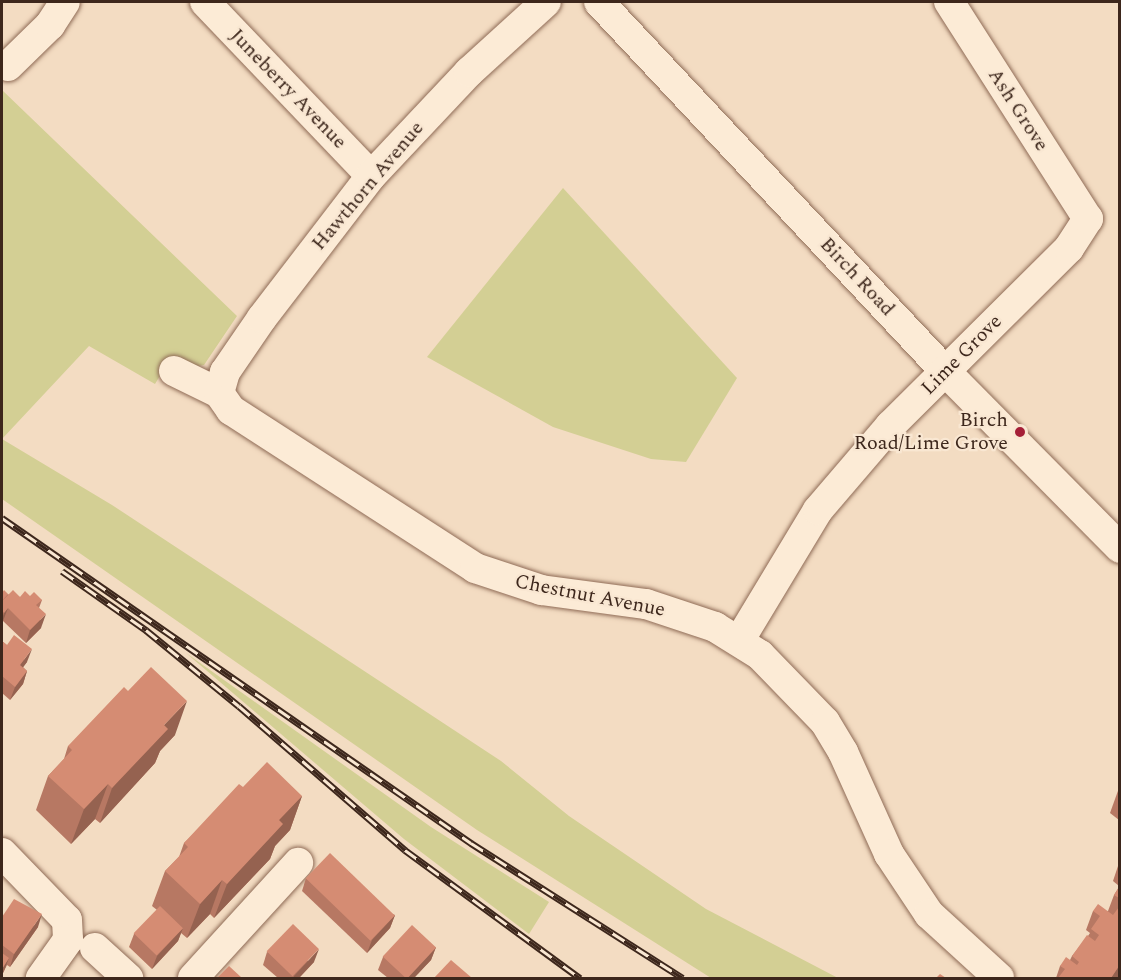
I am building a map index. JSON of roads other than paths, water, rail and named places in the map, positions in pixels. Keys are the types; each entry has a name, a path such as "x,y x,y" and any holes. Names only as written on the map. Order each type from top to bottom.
{"street":[{"path":"12,70 50,25 65,2"},
{"name":"Juneberry Avenue","path":"205,2 371,176"},
{"name":"Hawthorn Avenue","path":"219,393 225,372 262,318 371,176 469,72 546,2"},
{"name":"Birch Road","path":"599,2 945,371 1119,548"},
{"name":"Ash Grove","path":"949,2 1088,219"},
{"name":"Lime Grove","path":"738,641 818,510 890,426 1069,249 1088,219"},
{"name":"Chestnut Avenue","path":"174,371 219,393 231,410 446,553 475,568 541,590 646,604 693,618 738,641 780,672 825,722 843,752 889,854 928,914 999,978"},
{"path":"2,854 60,908 70,931 65,947 41,978"},
{"path":"193,978 283,898 298,863"},
{"path":"95,948 128,978"}],"railway":[{"path":"2,518 471,843 683,978"},
{"path":"62,571 146,630 239,706 405,850 580,978"}],"place":[{"name":"Birch Road/Lime Grove","path":"1020,432"}]}
